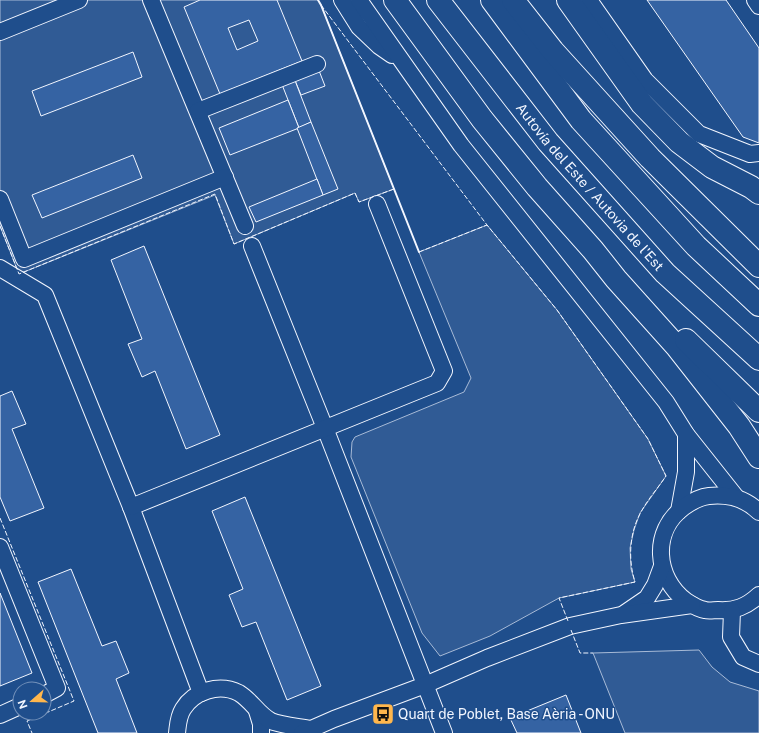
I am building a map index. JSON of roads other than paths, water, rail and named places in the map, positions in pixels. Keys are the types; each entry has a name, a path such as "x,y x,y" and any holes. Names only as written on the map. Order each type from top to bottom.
{"main road":[{"path":"395,0 482,119 537,187 677,347 739,426 759,457"},
{"name":"Autovía del Este / Autovia de l'Est","path":"438,0 548,142 665,273 759,359"},
{"path":"492,0 581,120 696,246 759,305"},
{"path":"513,0 553,51 650,158 759,266"},
{"path":"568,0 642,104 679,142 712,167 751,187 759,193"},
{"path":"679,142 729,167 759,178"},
{"path":"593,250 759,411"}],"street":[{"path":"0,32 79,0"},
{"path":"151,0 245,226"},
{"path":"342,0 359,27 379,46 403,63"},
{"path":"359,0 461,145 666,402 686,434 736,497"},
{"path":"589,0 645,80 699,134 750,154 759,153"},
{"path":"755,0 759,6"},
{"path":"198,111 317,64"},
{"path":"0,199 24,259 224,177"},
{"path":"131,507 437,383 444,371 377,204"},
{"path":"252,246 444,733"},
{"path":"0,268 45,295 131,507 201,693"},
{"path":"679,511 686,472 686,434"},
{"path":"759,512 753,506 736,497 721,495 706,496 691,502 679,511 667,527 661,546 662,566 668,582 678,595 692,605 705,610 732,611 751,603 759,595"},
{"path":"0,548 57,688 52,691"},
{"path":"621,615 647,598 655,585 662,566"},
{"path":"177,733 178,722 182,710 190,700 201,693 213,689 226,689 238,693 249,701 257,711 272,721 306,731 337,726 424,685 487,658 570,626 621,615 692,605"},
{"path":"732,611 731,637 743,657 759,664"},
{"path":"0,715 12,710"},
{"path":"257,711 261,724 261,733"}],"place":[{"name":"Quart de Poblet, Base Aèria - ONU","path":"383,714"}]}
